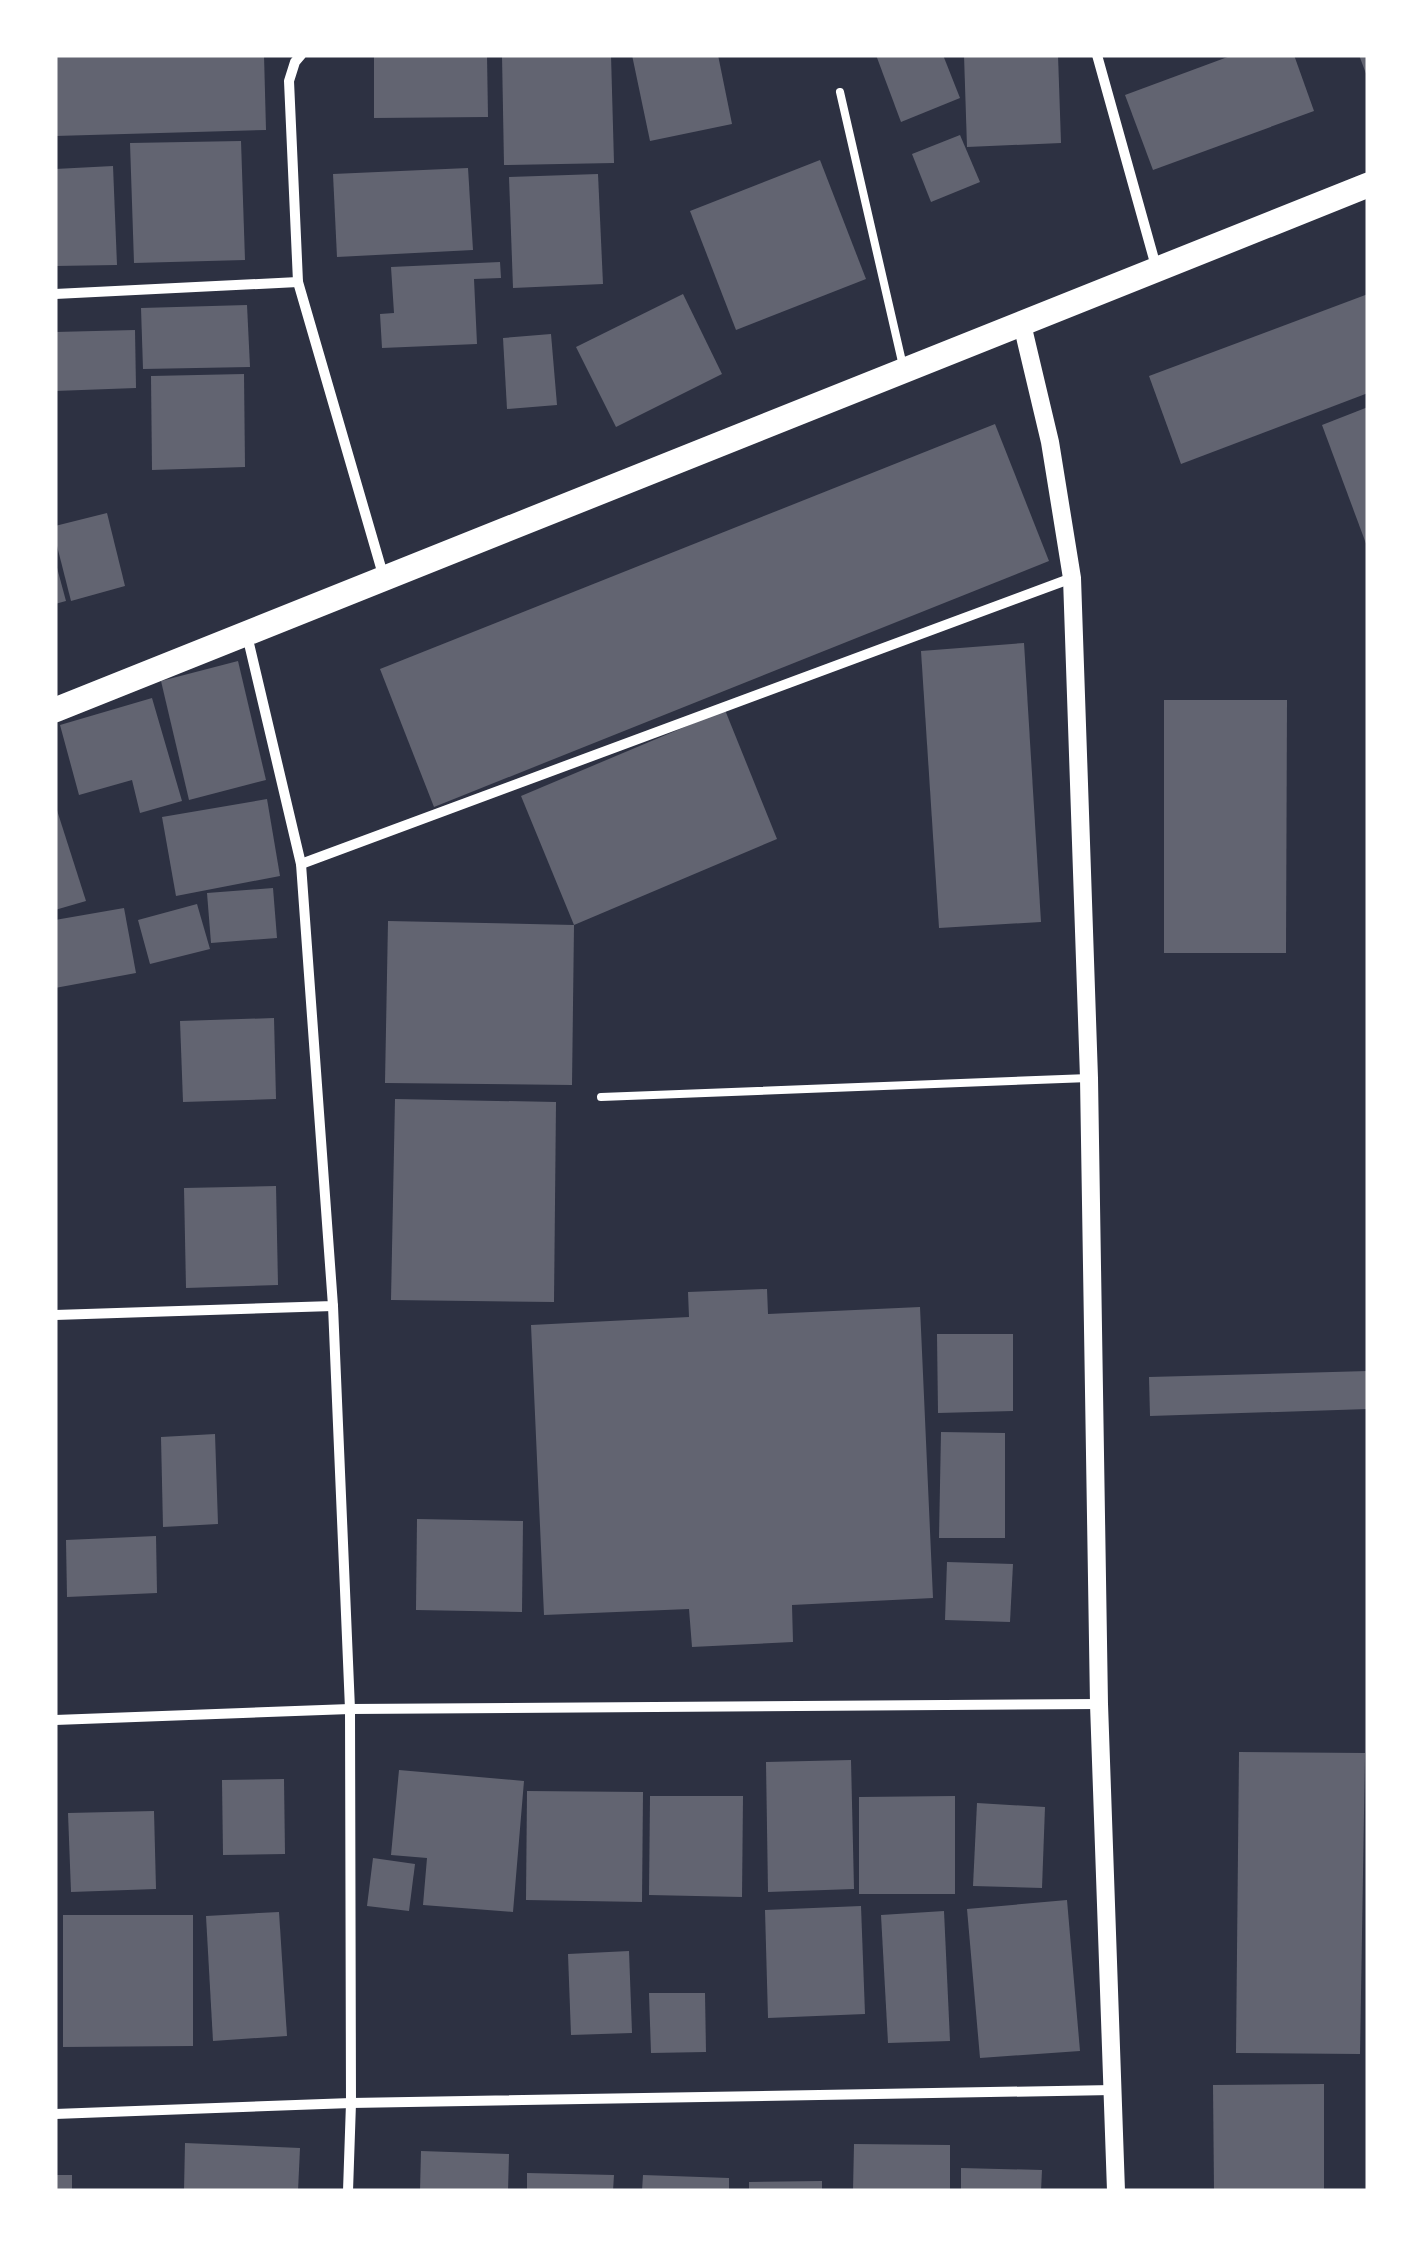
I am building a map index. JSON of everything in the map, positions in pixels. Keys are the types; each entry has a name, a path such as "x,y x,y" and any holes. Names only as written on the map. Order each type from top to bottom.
{"main road":[{"path":"55,710 1368,185"}],"street":[{"path":"301,55 289,82 298,282 384,579"},
{"path":"1097,55 1156,270"},
{"path":"55,294 298,282"},
{"path":"1022,324 1050,442 1072,578 1090,1078 1099,1704 1116,2191"},
{"path":"301,864 1072,578"},
{"path":"246,634 301,864 333,1306 350,1708 348,2191"},
{"path":"55,1315 333,1306"},
{"path":"55,1720 350,1708 1099,1704"},
{"path":"55,2114 351,2103 1112,2090"}],"lane":[{"path":"840,92 904,372"},
{"path":"601,1097 1090,1078"}],"building":[{"path":"55,55 264,55 266,130 55,136"},
{"path":"374,55 487,55 488,117 374,118"},
{"path":"502,55 611,55 614,163 504,165"},
{"path":"632,55 718,55 732,124 650,141"},
{"path":"876,55 943,55 960,98 901,122"},
{"path":"964,55 1058,55 1061,143 967,147"},
{"path":"1233,55 1294,55 1314,111 1153,170 1125,95"},
{"path":"1359,55 1368,55 1368,79"},
{"path":"960,135 980,182 931,202 912,154"},
{"path":"241,141 245,260 134,263 130,143"},
{"path":"820,160 866,279 736,330 690,211"},
{"path":"113,166 117,265 55,266 55,169"},
{"path":"468,168 473,250 337,257 333,174"},
{"path":"598,174 603,284 513,288 509,177"},
{"path":"500,262 501,278 474,279 477,344 382,348 380,314 394,313 391,267"},
{"path":"683,294 722,374 616,427 576,347"},
{"path":"1368,294 1368,393 1181,464 1149,376"},
{"path":"247,305 250,367 143,369 141,308"},
{"path":"135,330 136,388 55,391 55,332"},
{"path":"551,334 557,405 507,409 503,338"},
{"path":"244,374 245,467 152,470 151,376"},
{"path":"1368,407 1368,549 1322,425"},
{"path":"995,424 1049,561 434,807 380,669"},
{"path":"107,513 125,586 71,601 55,526"},
{"path":"55,565 66,601 55,604"},
{"path":"1024,643 1041,922 939,928 921,651"},
{"path":"238,661 266,780 189,800 161,681"},
{"path":"152,698 182,801 140,813 132,780 79,795 60,725"},
{"path":"1164,700 1287,700 1286,953 1164,953"},
{"path":"725,710 777,839 574,925 521,796"},
{"path":"267,799 280,876 176,896 162,817"},
{"path":"55,804 86,901 55,910"},
{"path":"273,888 277,938 211,943 207,893"},
{"path":"197,904 210,949 150,964 138,920"},
{"path":"124,908 136,973 55,988 55,920"},
{"path":"388,921 574,925 572,1085 385,1083"},
{"path":"274,1018 276,1099 183,1102 180,1021"},
{"path":"395,1099 556,1102 554,1302 391,1300"},
{"path":"276,1186 278,1285 186,1288 184,1188"},
{"path":"767,1289 768,1314 920,1307 933,1598 792,1605 793,1642 692,1647 689,1609 544,1615 531,1325 689,1317 688,1292"},
{"path":"937,1334 1013,1334 1013,1411 938,1413"},
{"path":"1368,1371 1368,1409 1150,1416 1149,1377"},
{"path":"941,1432 1005,1433 1005,1538 939,1538"},
{"path":"215,1434 218,1524 163,1527 161,1437"},
{"path":"417,1519 523,1521 522,1612 416,1610"},
{"path":"156,1536 157,1593 67,1597 66,1540"},
{"path":"947,1562 1013,1564 1010,1622 945,1620"},
{"path":"1239,1752 1365,1753 1360,2054 1236,2053"},
{"path":"851,1760 854,1889 768,1892 766,1762"},
{"path":"399,1770 524,1781 513,1912 423,1905 427,1858 391,1855"},
{"path":"284,1779 285,1854 223,1855 222,1780"},
{"path":"527,1791 643,1792 642,1902 526,1900"},
{"path":"650,1796 743,1796 742,1897 649,1895"},
{"path":"955,1796 955,1894 859,1894 859,1797"},
{"path":"977,1803 1045,1807 1042,1888 973,1886"},
{"path":"154,1811 156,1889 71,1892 68,1813"},
{"path":"373,1858 415,1864 409,1911 367,1906"},
{"path":"1067,1900 1080,2051 980,2058 967,1909"},
{"path":"861,1906 865,2014 768,2018 765,1910"},
{"path":"944,1911 950,2041 888,2043 881,1915"},
{"path":"279,1912 287,2036 213,2041 206,1916"},
{"path":"63,1915 193,1915 193,2046 63,2047"},
{"path":"629,1951 632,2033 571,2035 568,1954"},
{"path":"649,1993 705,1993 706,2052 651,2053"},
{"path":"1324,2084 1324,2191 1214,2191 1213,2085"},
{"path":"185,2143 300,2148 298,2191 184,2191"},
{"path":"854,2144 950,2145 950,2191 853,2191"},
{"path":"421,2151 509,2154 508,2191 420,2191"},
{"path":"961,2168 1042,2170 1041,2191 961,2191"},
{"path":"527,2173 614,2175 613,2191 527,2191"},
{"path":"55,2175 72,2175 72,2191 55,2191"},
{"path":"643,2175 729,2178 729,2191 642,2191"},
{"path":"822,2181 822,2191 749,2191 749,2182"}]}
